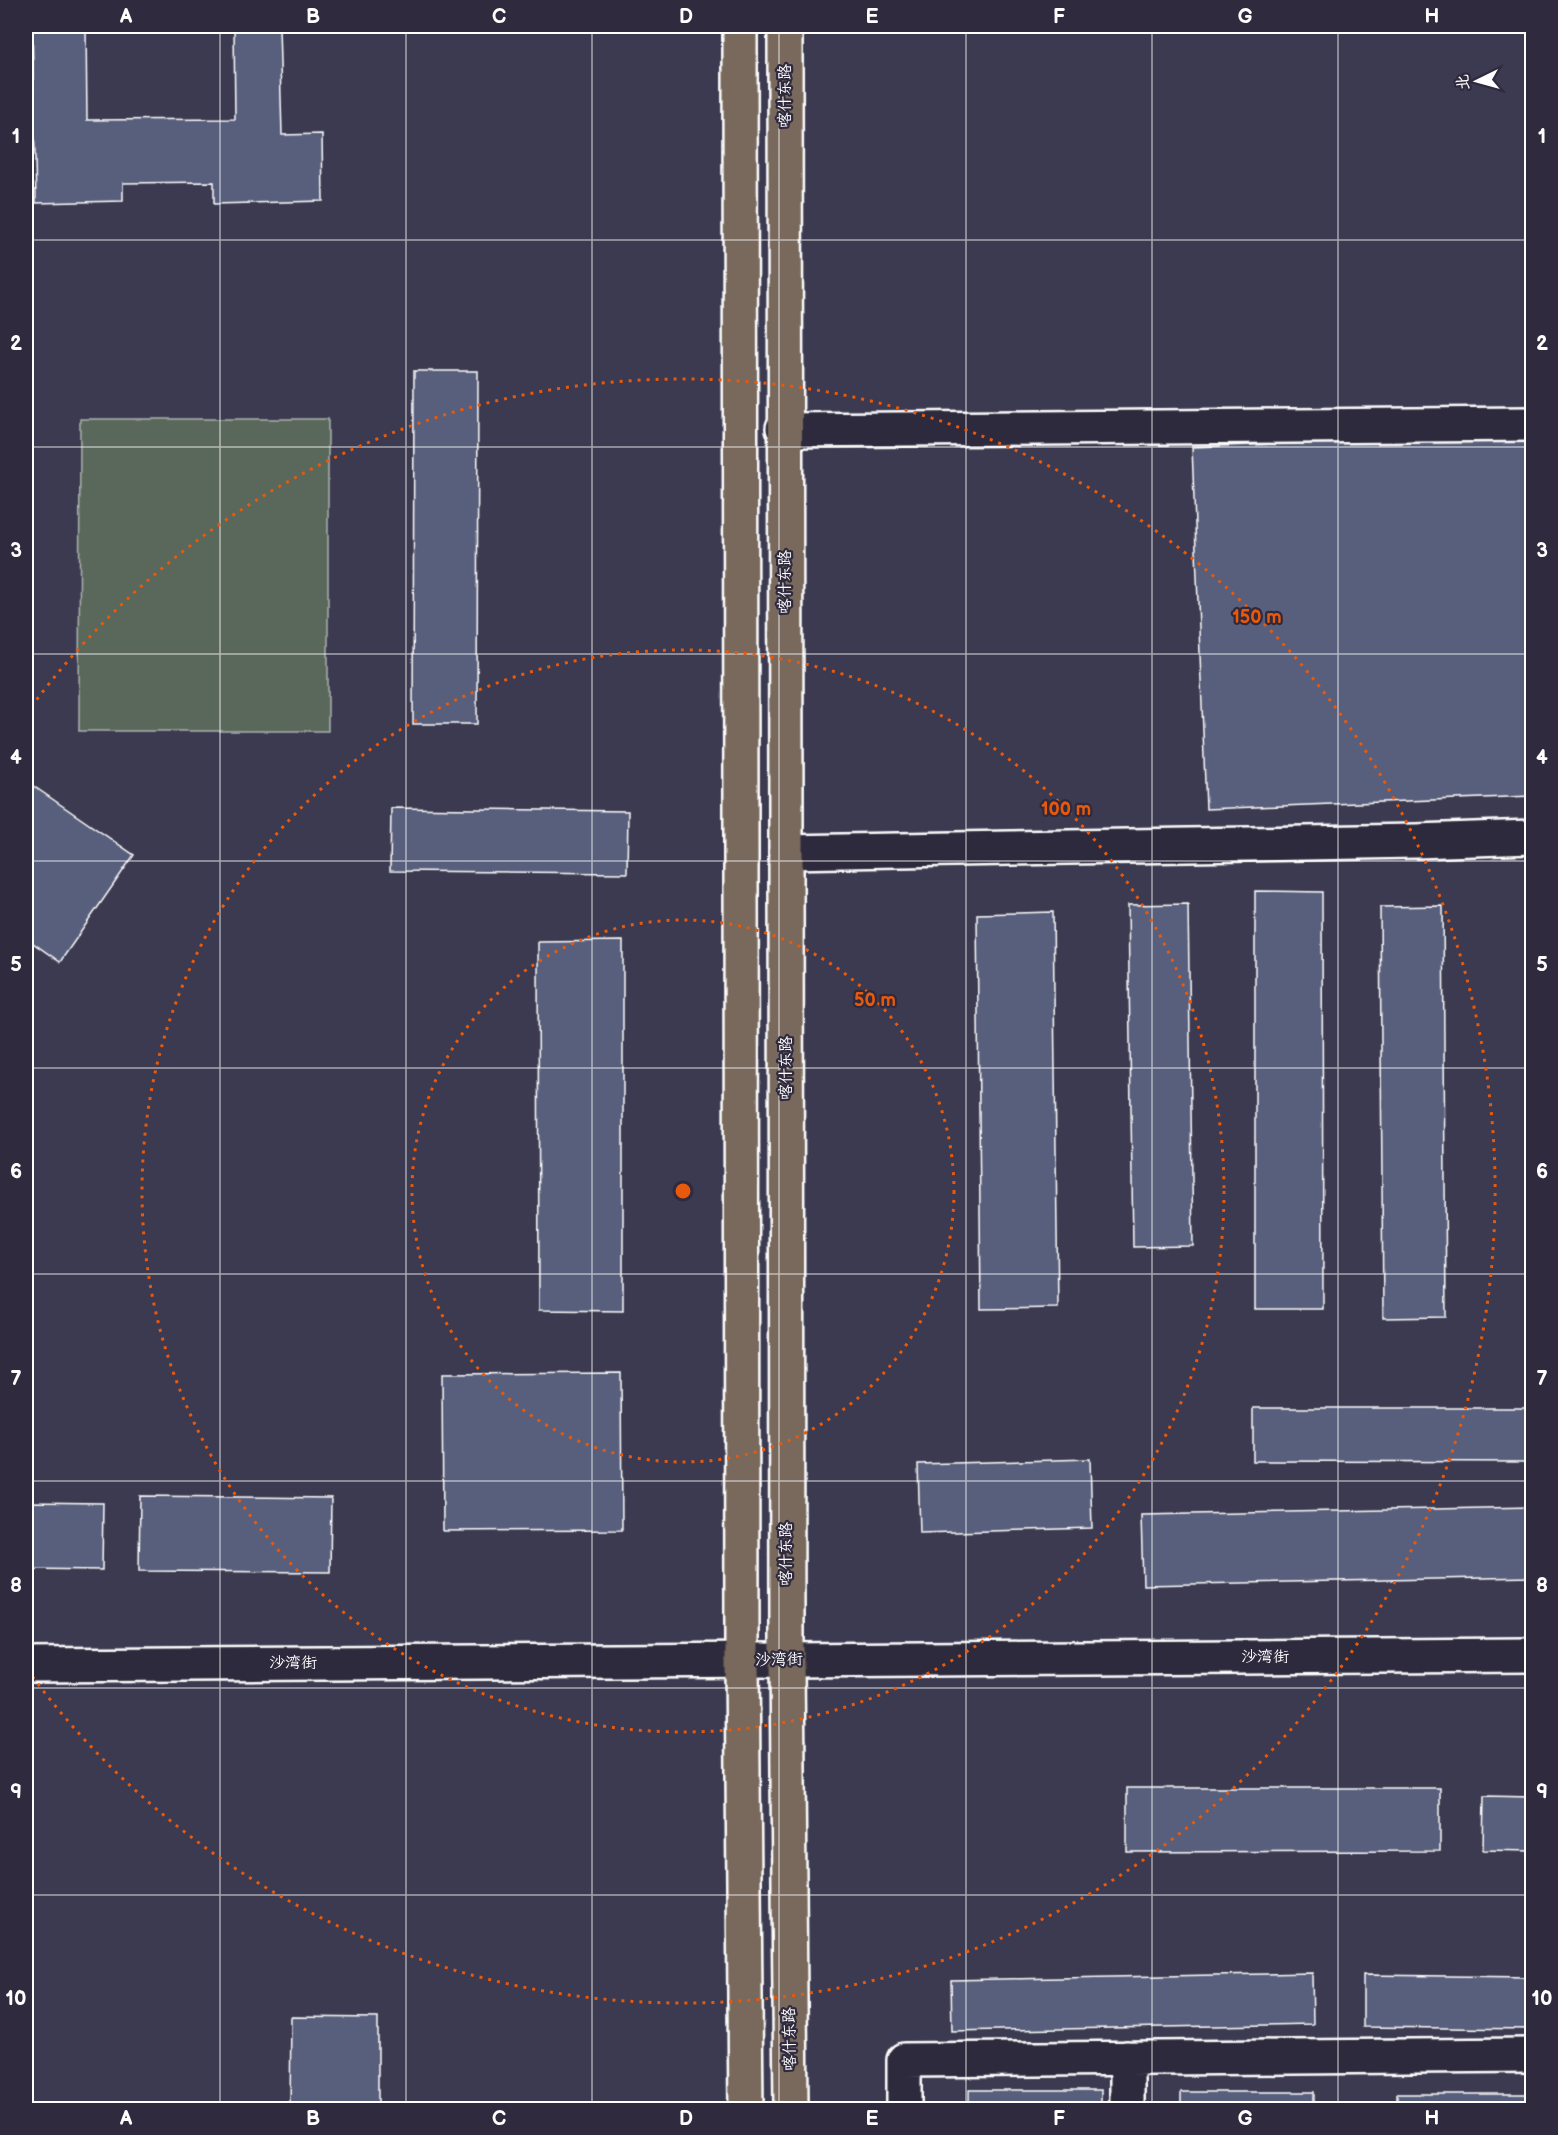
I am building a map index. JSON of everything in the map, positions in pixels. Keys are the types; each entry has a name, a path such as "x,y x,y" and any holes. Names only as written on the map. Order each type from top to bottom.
{"main road":[{"path":"740,26 742,1660 746,2109"},
{"name":"喀什东路","path":"785,26 787,1660 791,2109"}],"street":[{"path":"784,429 1533,424"},
{"path":"786,852 1533,837"},
{"name":"沙湾街","path":"26,1665 1533,1655"},
{"path":"904,2109 904,2060 1533,2055"},
{"path":"1127,2058 1127,2109"}],"green space":[{"path":"80,419 328,419 328,731 79,731"}],"building":[{"path":"32,26 86,26 87,120 235,119 234,26 279,26 282,135 322,134 323,201 214,204 214,182 123,183 123,201 36,203"},
{"path":"414,371 478,371 477,724 413,724"},
{"path":"1532,435 1532,796 1206,809 1192,447"},
{"path":"26,781 134,855 60,962 26,938"},
{"path":"391,808 628,811 627,873 390,871"},
{"path":"1255,891 1322,892 1323,1309 1255,1309"},
{"path":"1188,904 1193,1246 1133,1247 1128,905"},
{"path":"1443,906 1446,1317 1383,1318 1380,907"},
{"path":"1053,912 1058,1308 981,1309 977,914"},
{"path":"623,941 623,1311 539,1310 538,942"},
{"path":"621,1373 622,1530 443,1531 442,1374"},
{"path":"1253,1408 1532,1408 1532,1462 1253,1461"},
{"path":"1090,1459 1092,1528 920,1533 918,1464"},
{"path":"140,1496 331,1498 330,1572 139,1571"},
{"path":"26,1502 103,1503 102,1570 26,1569"},
{"path":"1532,1507 1532,1577 1143,1585 1141,1515"},
{"path":"1127,1788 1440,1788 1440,1851 1127,1852"},
{"path":"1484,1796 1532,1797 1532,1851 1483,1850"},
{"path":"1312,1973 1313,2024 952,2031 951,1980"},
{"path":"1363,1975 1532,1977 1532,2029 1363,2027"},
{"path":"291,2017 378,2018 378,2110 290,2110"},
{"path":"969,2090 1101,2090 1101,2110 969,2110"},
{"path":"1181,2092 1314,2092 1314,2110 1181,2110"},
{"path":"1397,2094 1530,2094 1530,2110 1397,2110"}]}
